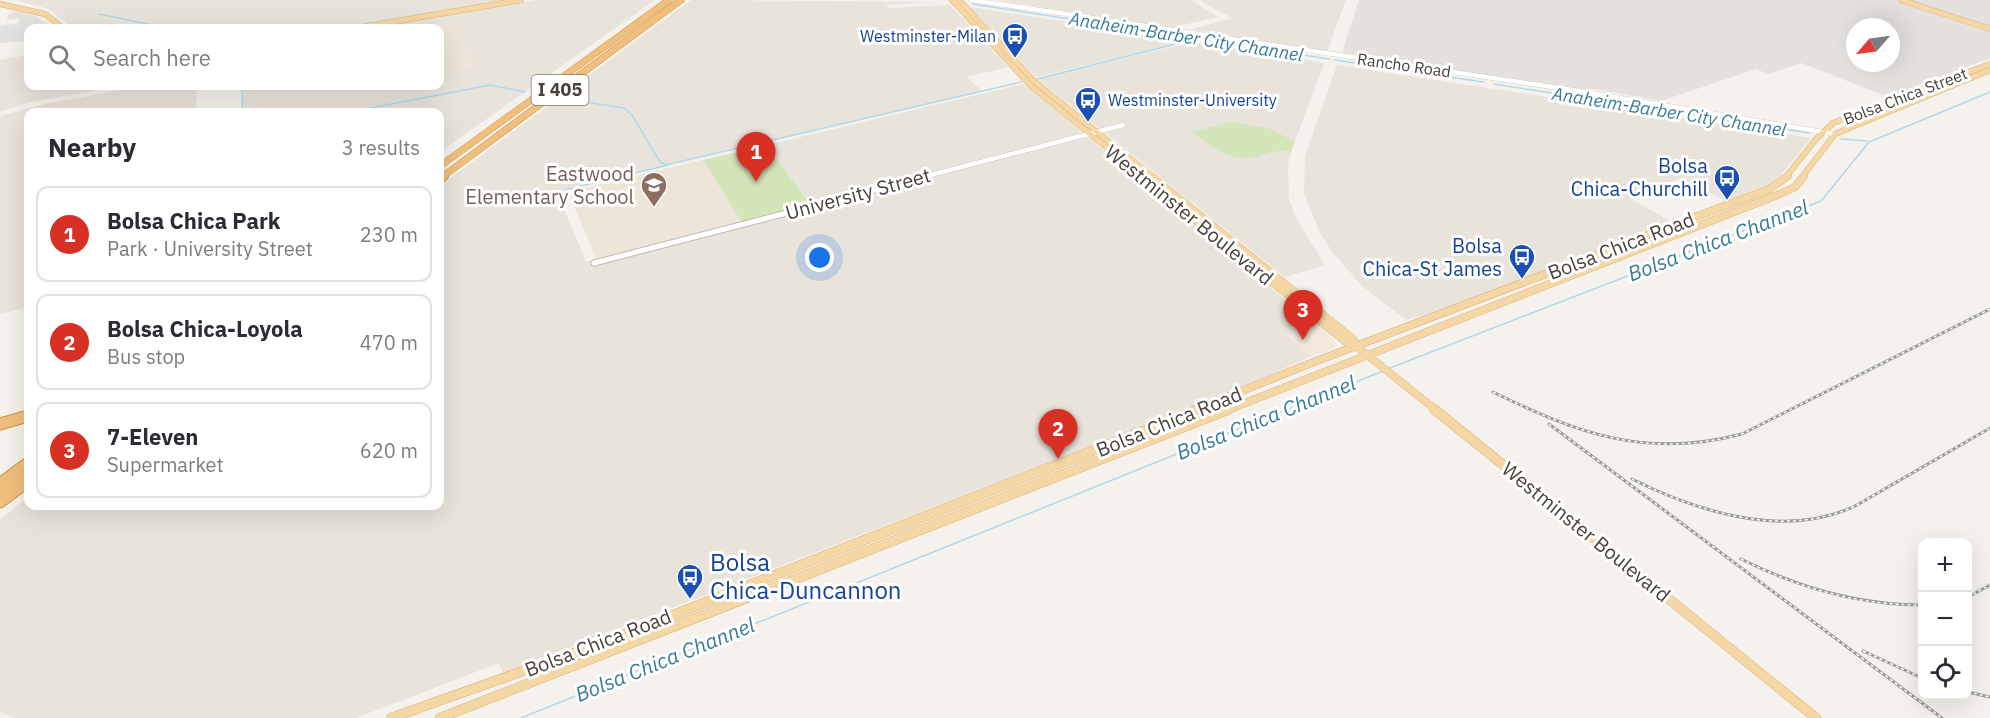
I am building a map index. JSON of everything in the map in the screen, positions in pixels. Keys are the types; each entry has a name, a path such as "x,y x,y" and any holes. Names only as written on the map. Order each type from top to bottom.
{"highway":[{"name":"I 405","path":"444,158 663,0"},
{"path":"444,163 669,0"},
{"name":"I 405","path":"444,176 679,0"},
{"path":"444,170 679,0"},
{"path":"0,424 24,417"},
{"path":"0,477 24,460"},
{"path":"0,484 24,466"},
{"path":"0,494 24,476"},
{"path":"0,502 24,484"}],"main road":[{"path":"380,24 521,0"},
{"path":"1901,0 1990,27"},
{"path":"1911,0 1990,27"},
{"name":"Westminster Boulevard","path":"956,1 1024,80 1092,133 1346,342 1356,346 1816,718"},
{"path":"0,4 45,14 58,24"},
{"name":"Bolsa Chica Street","path":"1822,130 1840,120 1989,66"},
{"name":"Bolsa Chica Street","path":"1835,134 1878,114 1976,75 1989,66"},
{"name":"Bolsa Chica Road","path":"391,718 599,644 1099,450 1356,346 1778,185 1785,180 1822,130"},
{"name":"Bolsa Chica Road","path":"440,718 1153,440 1366,354 1458,321 1795,187 1835,134"},
{"path":"1657,231 1668,234 1683,231"},
{"path":"1657,231 1661,240"},
{"path":"1050,479 1052,474 1093,458 1099,450 1110,451 1145,438 1153,440"}],"street":[{"path":"956,1 964,0"},
{"name":"Rancho Road","path":"972,0 1568,89 1835,134"},
{"name":"University Street","path":"594,263 1122,125"}],"shaded area":[{"path":"15,0 508,0 367,24 68,24 49,9"},
{"path":"535,0 655,0 444,149 444,108 242,108 243,90 444,90 444,24 395,24"},
{"path":"691,0 938,2 885,5 889,8 950,5 1008,67 967,77 982,91 530,197 531,201 558,195 586,261 598,261 811,204 767,145 1023,84 1316,325 1287,335 1311,356 1243,387 503,673 499,663 356,718 13,718 0,711 0,519 24,500 24,510 444,510 444,183"},
{"path":"997,0 1191,0 1218,17 1169,28"},
{"path":"1199,0 1346,0 1327,52 1195,30 1195,28 1232,18"},
{"path":"1359,0 1990,0 1990,58 1888,97 1801,63 1768,74 1756,69 1661,101 1596,89 1577,89 1342,53"},
{"path":"970,7 1190,41 1036,77"},
{"path":"16,11 36,16 47,24 24,24 24,41 0,43 0,26 19,23 20,18 6,20 9,14"},
{"path":"459,21 476,67 444,73 444,24 440,24"},
{"path":"1193,42 1324,63 1295,142 1272,129 1259,156 1282,150 1291,152 1288,165 1289,199 1296,218 1325,265 1285,277 1038,79"},
{"path":"24,56 24,90 99,90 31,102 0,112 0,60"},
{"path":"1337,65 1811,138 1780,176 1770,183 1726,201 1682,178 1629,198 1670,221 1439,311 1406,320 1362,286 1333,253 1320,233 1304,193 1305,156"},
{"path":"120,90 198,90 195,108 30,108"},
{"path":"24,110 24,308 0,314 0,116"},
{"name":"Eastwood Elementary School","path":"703,160 742,223 597,261 568,192"},
{"path":"1316,325 1336,342 1335,348 1311,356 1286,335"}],"green space":[{"path":"1230,122 1272,129 1295,142 1291,152 1278,151 1240,158 1223,153 1192,132"},
{"path":"767,145 811,205 742,223 703,160"}],"waterway":[{"name":"Anaheim-Barber City Channel","path":"972,4 1329,59"},
{"path":"99,14 148,24"},
{"path":"1037,79 1196,39"},
{"name":"Anaheim-Barber City Channel","path":"1335,60 1483,82"},
{"path":"560,98 624,108 632,115 660,162 666,165 1021,82"},
{"name":"Anaheim-Barber City Channel","path":"1494,84 1809,133"},
{"path":"371,108 490,85 525,92"},
{"path":"242,90 242,108"},
{"name":"Bolsa Chica Channel","path":"1390,368 1821,201 1869,142 1990,92"},
{"name":"Anaheim-Barber City Channel","path":"1841,139 1867,141"},
{"path":"532,198 668,165"},
{"name":"Bolsa Chica Channel","path":"521,718 1383,371"}],"railway":[{"path":"1493,392 1555,420 1614,438 1644,443 1675,444 1707,441 1742,434 1990,309"},
{"path":"1549,424 1942,718"},
{"path":"1632,479 1685,502 1713,511 1772,521 1801,520 1830,515 1857,505 1990,428"},
{"path":"1741,559 1785,578 1829,593 1874,602 1918,605"},
{"path":"1972,595 1990,585"},
{"path":"1863,651 1918,676"},
{"path":"1972,693 1990,697"}],"place":[{"name":"Westminster-Milan","path":"1015,59"},
{"name":"Westminster-University","path":"1088,123"},
{"name":"Bolsa Chica Park","path":"756,182"},
{"name":"Bolsa Chica-Churchill","path":"1727,201"},
{"name":"Eastwood Elementary School","path":"654,208"},
{"name":"Bolsa Chica-St James","path":"1522,280"},
{"name":"7-Eleven","path":"1303,340"},
{"name":"Bolsa Chica-Loyola","path":"1058,459"},
{"name":"Bolsa Chica-Duncannon","path":"690,600"}]}
